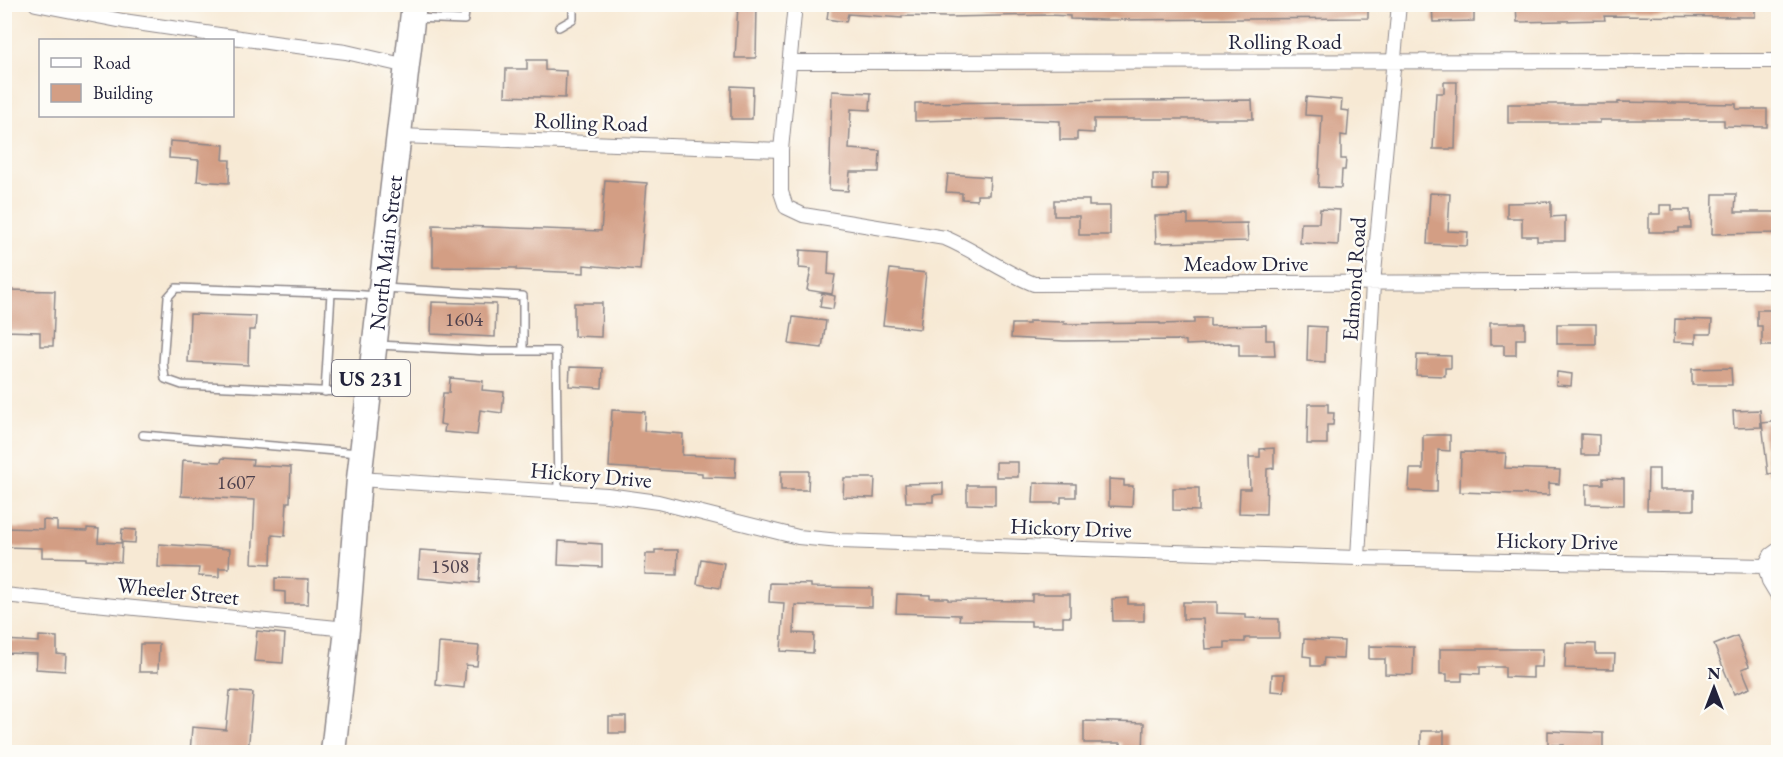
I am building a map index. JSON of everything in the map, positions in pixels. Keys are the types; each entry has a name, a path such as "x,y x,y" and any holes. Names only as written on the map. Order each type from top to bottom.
{"highway":[{"name":"North Main Street","path":"333,753 347,629 359,479 413,11"}],"street":[{"path":"36,4 123,21 346,52 407,66"},
{"path":"781,150 795,4"},
{"name":"Edmond Road","path":"1358,558 1373,284 1399,4"},
{"name":"Rolling Road","path":"791,62 1779,61"},
{"name":"Rolling Road","path":"399,136 781,150"},
{"name":"Meadow Drive","path":"781,150 781,192 786,207 803,215 945,238 1034,284 1779,281"},
{"name":"Hickory Drive","path":"359,479 607,495 658,502 798,537 840,541 1358,558 1765,566"},
{"path":"1779,549 1771,555 1765,566 1769,581 1779,596"},
{"name":"Wheeler Street","path":"4,595 347,629"}],"lane":[{"path":"413,11 464,20 466,4"},
{"path":"559,27 573,19 573,4"},
{"path":"369,394 182,385 165,379 163,363 168,297 176,288 523,296 523,351"},
{"path":"325,392 331,293"},
{"path":"375,345 488,351 556,351 558,492"},
{"path":"143,435 362,454"}],"building":[{"path":"738,4 757,4 756,58 735,58"},
{"path":"829,4 1368,4 1368,18 1105,20 1070,19 1070,16 1049,15 902,16 902,18 848,14 846,22 827,19"},
{"path":"1432,4 1474,4 1474,21 1433,22"},
{"path":"1516,4 1755,4 1755,17 1604,16 1605,20 1517,22"},
{"path":"527,60 545,60 545,70 566,71 565,98 505,96 506,69 527,69"},
{"path":"1444,82 1457,82 1455,149 1433,149 1436,93 1444,93"},
{"path":"731,86 753,87 752,119 731,119"},
{"path":"832,91 871,93 870,110 851,109 849,149 880,151 879,172 850,172 848,191 829,190"},
{"path":"1306,97 1342,100 1341,110 1349,111 1347,136 1341,135 1341,159 1346,159 1345,170 1342,170 1341,188 1318,187 1322,116 1305,115"},
{"path":"1252,100 1253,119 1094,119 1094,133 1077,132 1077,140 1060,140 1060,121 1001,119 915,121 915,103"},
{"path":"1618,102 1736,104 1736,109 1767,109 1767,127 1724,126 1724,120 1508,123 1508,104 1618,104"},
{"path":"170,141 224,145 223,160 230,160 229,183 197,181 199,160 169,158"},
{"path":"948,174 990,177 989,195 977,195 977,200 962,199 962,193 946,192"},
{"path":"1153,174 1168,174 1168,190 1153,190"},
{"path":"605,180 647,183 640,270 584,265 584,273 516,270 516,268 433,267 433,225 601,231"},
{"path":"1430,193 1450,194 1448,231 1468,232 1467,246 1427,244"},
{"path":"1713,194 1736,194 1735,212 1779,212 1779,233 1712,234"},
{"path":"1054,200 1089,200 1089,206 1110,206 1110,235 1079,235 1079,216 1054,216"},
{"path":"1551,202 1551,217 1565,216 1565,241 1537,241 1537,236 1522,236 1522,218 1507,218 1507,203"},
{"path":"1660,205 1672,205 1672,210 1690,210 1691,228 1679,228 1679,232 1649,232 1649,214 1660,214"},
{"path":"1320,209 1340,210 1338,245 1300,243 1301,223 1319,223"},
{"path":"1188,215 1188,224 1247,223 1248,241 1156,243 1155,216"},
{"path":"800,250 829,252 828,274 835,275 832,294 807,290 811,269 799,268"},
{"path":"890,269 926,273 920,329 883,325"},
{"path":"4,290 55,291 53,346 40,346 40,332 4,331"},
{"path":"822,293 835,296 833,309 820,307"},
{"path":"432,302 496,304 495,337 431,334"},
{"path":"574,303 602,303 601,337 574,336"},
{"path":"1757,310 1776,310 1776,319 1779,320 1779,346 1762,346 1762,326 1757,326"},
{"path":"190,314 256,316 255,330 249,330 248,365 188,362"},
{"path":"793,317 826,321 822,348 789,344"},
{"path":"1194,318 1210,318 1210,326 1266,325 1266,340 1274,340 1275,356 1239,356 1239,344 1231,343 1186,345 1186,341 1177,340 1064,341 1011,338 1012,324 1029,324 1029,321 1064,322 1064,324 1160,324 1194,323"},
{"path":"1675,319 1712,320 1711,334 1696,334 1696,343 1674,342"},
{"path":"1490,323 1525,323 1525,339 1516,339 1516,355 1504,355 1504,345 1490,345"},
{"path":"1557,324 1596,324 1596,344 1557,344"},
{"path":"1308,326 1326,327 1325,362 1307,361"},
{"path":"1417,355 1451,356 1451,368 1445,368 1445,376 1416,375"},
{"path":"570,367 603,368 602,388 569,386"},
{"path":"1731,368 1732,385 1692,385 1692,369"},
{"path":"1557,372 1572,374 1571,386 1556,385"},
{"path":"450,378 483,381 482,390 504,392 502,413 480,410 477,435 444,432 445,425 440,424 443,393 449,393"},
{"path":"1308,404 1328,404 1328,413 1334,413 1333,425 1327,425 1327,444 1307,444"},
{"path":"612,410 645,412 644,431 683,434 682,455 736,457 735,478 702,477 702,473 609,467"},
{"path":"1760,410 1761,427 1734,428 1733,411"},
{"path":"1779,421 1779,473 1768,474 1762,423"},
{"path":"1581,434 1599,435 1599,455 1581,455"},
{"path":"1423,435 1450,435 1450,451 1438,450 1437,492 1409,491 1410,469 1423,469"},
{"path":"1274,448 1274,468 1267,469 1266,514 1239,513 1240,489 1250,489 1249,457 1260,457 1260,449"},
{"path":"1461,452 1506,453 1505,468 1560,470 1559,484 1549,483 1549,495 1460,492"},
{"path":"222,458 253,460 252,465 291,467 290,502 287,502 285,536 272,535 271,564 252,563 255,500 181,496 183,460 221,462"},
{"path":"996,462 1018,462 1018,477 996,477"},
{"path":"1648,469 1659,469 1659,490 1694,490 1694,510 1647,510"},
{"path":"781,471 809,471 808,490 781,490"},
{"path":"844,478 875,478 874,498 843,497"},
{"path":"1603,478 1624,479 1624,505 1586,504 1586,484 1603,484"},
{"path":"1109,479 1124,480 1124,486 1133,486 1132,507 1109,506"},
{"path":"943,483 943,494 933,495 933,502 906,502 905,484"},
{"path":"1034,483 1076,484 1076,497 1061,497 1061,503 1033,503"},
{"path":"967,485 995,485 995,505 967,504"},
{"path":"1173,488 1199,488 1199,511 1173,510"},
{"path":"43,520 57,521 57,530 99,529 98,542 122,543 121,562 42,557 42,548 4,547 4,528 43,529"},
{"path":"122,529 136,530 135,543 121,542"},
{"path":"559,541 602,544 602,567 558,565"},
{"path":"159,544 230,549 229,568 219,568 219,577 198,576 199,568 158,567"},
{"path":"420,550 481,554 479,583 418,578"},
{"path":"655,550 678,550 677,575 645,574 646,554 655,554"},
{"path":"701,559 724,563 720,588 697,584"},
{"path":"275,578 309,579 308,604 285,604 285,592 275,591"},
{"path":"770,583 811,584 811,587 872,588 872,607 795,605 794,633 814,634 813,653 781,651 784,603 769,602"},
{"path":"897,594 930,595 930,598 948,598 948,600 1032,601 1032,594 1070,594 1070,617 1063,617 1063,626 1031,626 1031,621 959,620 960,615 896,613"},
{"path":"1128,598 1128,604 1144,604 1144,621 1113,621 1112,599"},
{"path":"1183,602 1217,602 1217,613 1246,614 1246,618 1279,619 1279,638 1245,638 1245,642 1225,642 1225,648 1205,649 1203,619 1183,619"},
{"path":"257,631 285,634 283,663 254,661"},
{"path":"39,636 57,637 57,654 66,655 65,671 36,669 37,654 4,653 4,640 39,642"},
{"path":"1737,636 1749,666 1742,669 1750,688 1734,694 1714,645"},
{"path":"1304,639 1344,641 1343,659 1324,658 1323,666 1311,666 1311,657 1303,656"},
{"path":"439,643 479,646 477,666 466,665 464,688 436,685"},
{"path":"1566,643 1596,644 1596,654 1615,654 1614,669 1565,668"},
{"path":"140,644 159,644 158,672 139,672"},
{"path":"1369,646 1414,647 1413,675 1385,674 1385,659 1369,659"},
{"path":"1440,649 1543,649 1542,667 1533,667 1533,678 1505,677 1505,667 1480,667 1480,674 1462,673 1462,681 1447,681 1447,674 1440,674"},
{"path":"1272,674 1285,674 1284,692 1271,691"},
{"path":"230,691 253,693 248,753 190,753 192,727 226,730"},
{"path":"609,717 626,717 626,733 609,733"},
{"path":"1084,721 1144,723 1143,753 1121,753 1121,743 1084,743"},
{"path":"1421,731 1444,731 1444,750 1421,749"},
{"path":"1548,731 1603,733 1603,750 1564,749 1564,745 1548,745"}]}
